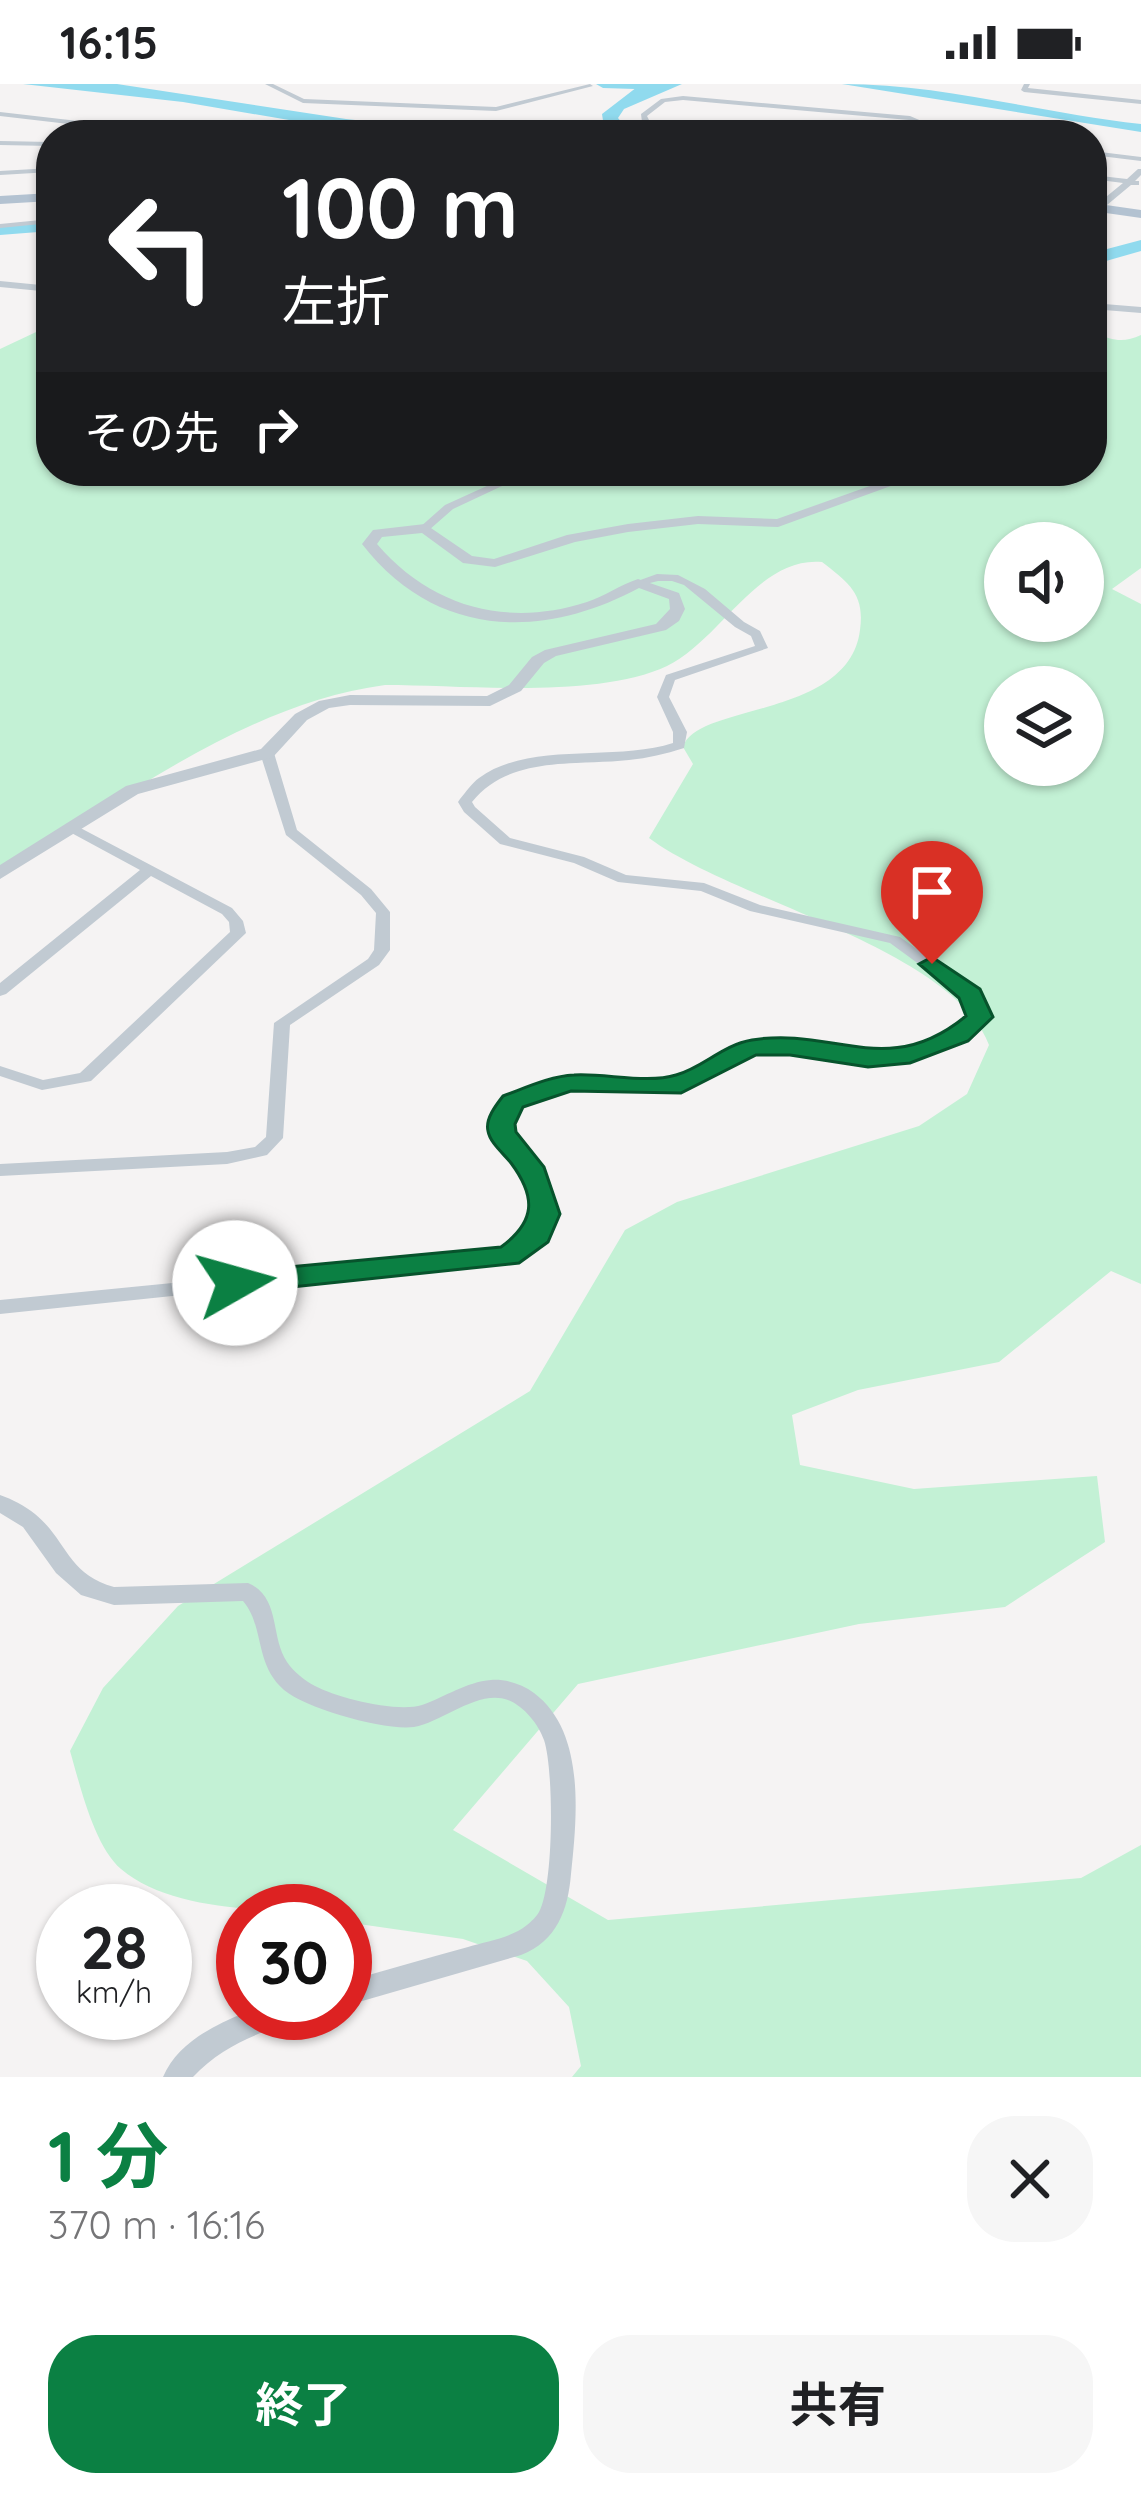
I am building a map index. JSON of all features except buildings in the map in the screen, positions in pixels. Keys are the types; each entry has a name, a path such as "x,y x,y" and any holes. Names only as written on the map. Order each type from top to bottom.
{"main road":[{"path":"0,200 36,198"},
{"path":"1107,209 1141,214"}],"street":[{"path":"268,84 273,91 303,101 496,109 590,86"},
{"path":"1028,84 1024,90 1141,102"},
{"path":"644,120 648,109 672,99 776,104 912,120"},
{"path":"776,104 774,113 791,120"},
{"path":"0,113 58,120"},
{"path":"0,142 36,143"},
{"path":"1107,155 1141,159"},
{"path":"0,173 36,171"},
{"path":"1107,198 1141,171"},
{"path":"1107,179 1141,184"},
{"path":"0,226 36,222"},
{"path":"0,284 36,288"},
{"path":"1107,307 1141,310"},
{"path":"425,529 449,507 496,486"},
{"path":"0,1307 509,1256 537,1235 545,1214 530,1167 506,1142 501,1124 512,1102 528,1094 569,1083 681,1084 731,1054 755,1047 889,1059 974,1026 980,1017 971,995 896,940 755,908 704,887 623,879 579,860 505,841 465,802 476,787 518,767 657,753 680,745 680,732 663,697 670,678 762,647 756,634 729,621 687,580 662,577 638,583 599,604 547,616 507,618 453,610 427,600 369,544 370,537 388,529 425,529 468,560 495,563 572,538 680,521 778,524 883,486"},
{"path":"0,873 132,790 267,753 301,717 325,704 490,701 515,688 538,660 551,653 669,624 678,600 638,583"},
{"path":"0,1170 227,1158 261,1151 274,1138 281,1023 374,962 382,950 383,912 367,892 291,832 267,753"},
{"path":"0,1071 42,1085 85,1077 238,932 227,910 71,826"},
{"path":"0,991 149,870"},
{"path":"0,1503 30,1521 64,1567 88,1588 114,1596 248,1592 261,1603 271,1656 281,1676 298,1690 410,1718 483,1691 507,1690 529,1702 555,1735 558,1870 554,1908 542,1930 521,1943 372,1986"},
{"path":"176,2077 192,2056 216,2038"}],"green space":[{"path":"36,332 36,486 1107,486 1107,338 1124,340 1141,335 1141,568 1112,589 1141,604 1141,1284 1111,1271 999,1362 858,1390 792,1415 800,1465 914,1489 1097,1476 1105,1542 1005,1607 859,1624 578,1684 453,1830 608,1920 1081,1878 1141,1845 1141,2077 572,2077 581,2066 569,2007 527,1961 463,1939 372,1926 372,1884 216,1884 216,1905 192,1901 192,1884 143,1884 121,1869 103,1846 70,1751 103,1688 178,1606 530,1391 625,1230 677,1202 919,1126 967,1094 989,1045 967,1011 932,981 888,953 686,861 649,838 693,764 683,747 694,733 803,695 830,680 850,659 861,618 857,598 847,583 822,562 778,572 687,654 638,676 568,687 385,685 282,712 184,760 0,874 0,349"}],"water":[{"path":"23,84 117,84 355,120 289,120 183,102"},
{"path":"641,84 682,84 624,109 618,118 603,120 602,114"},
{"path":"842,84 955,94 1141,124 1141,132 1107,127 1107,120 1066,120"}],"waterway":[{"path":"603,84 667,86"},
{"path":"0,230 36,227"},
{"path":"1107,255 1141,245"}],"route":[{"path":"235,1283 509,1256 537,1235 545,1214 530,1167 502,1134 501,1124 512,1102 545,1087 569,1083 668,1086 692,1082 716,1062 755,1047 790,1047 868,1059 910,1055 958,1035 980,1017 971,995 932,964"}]}
